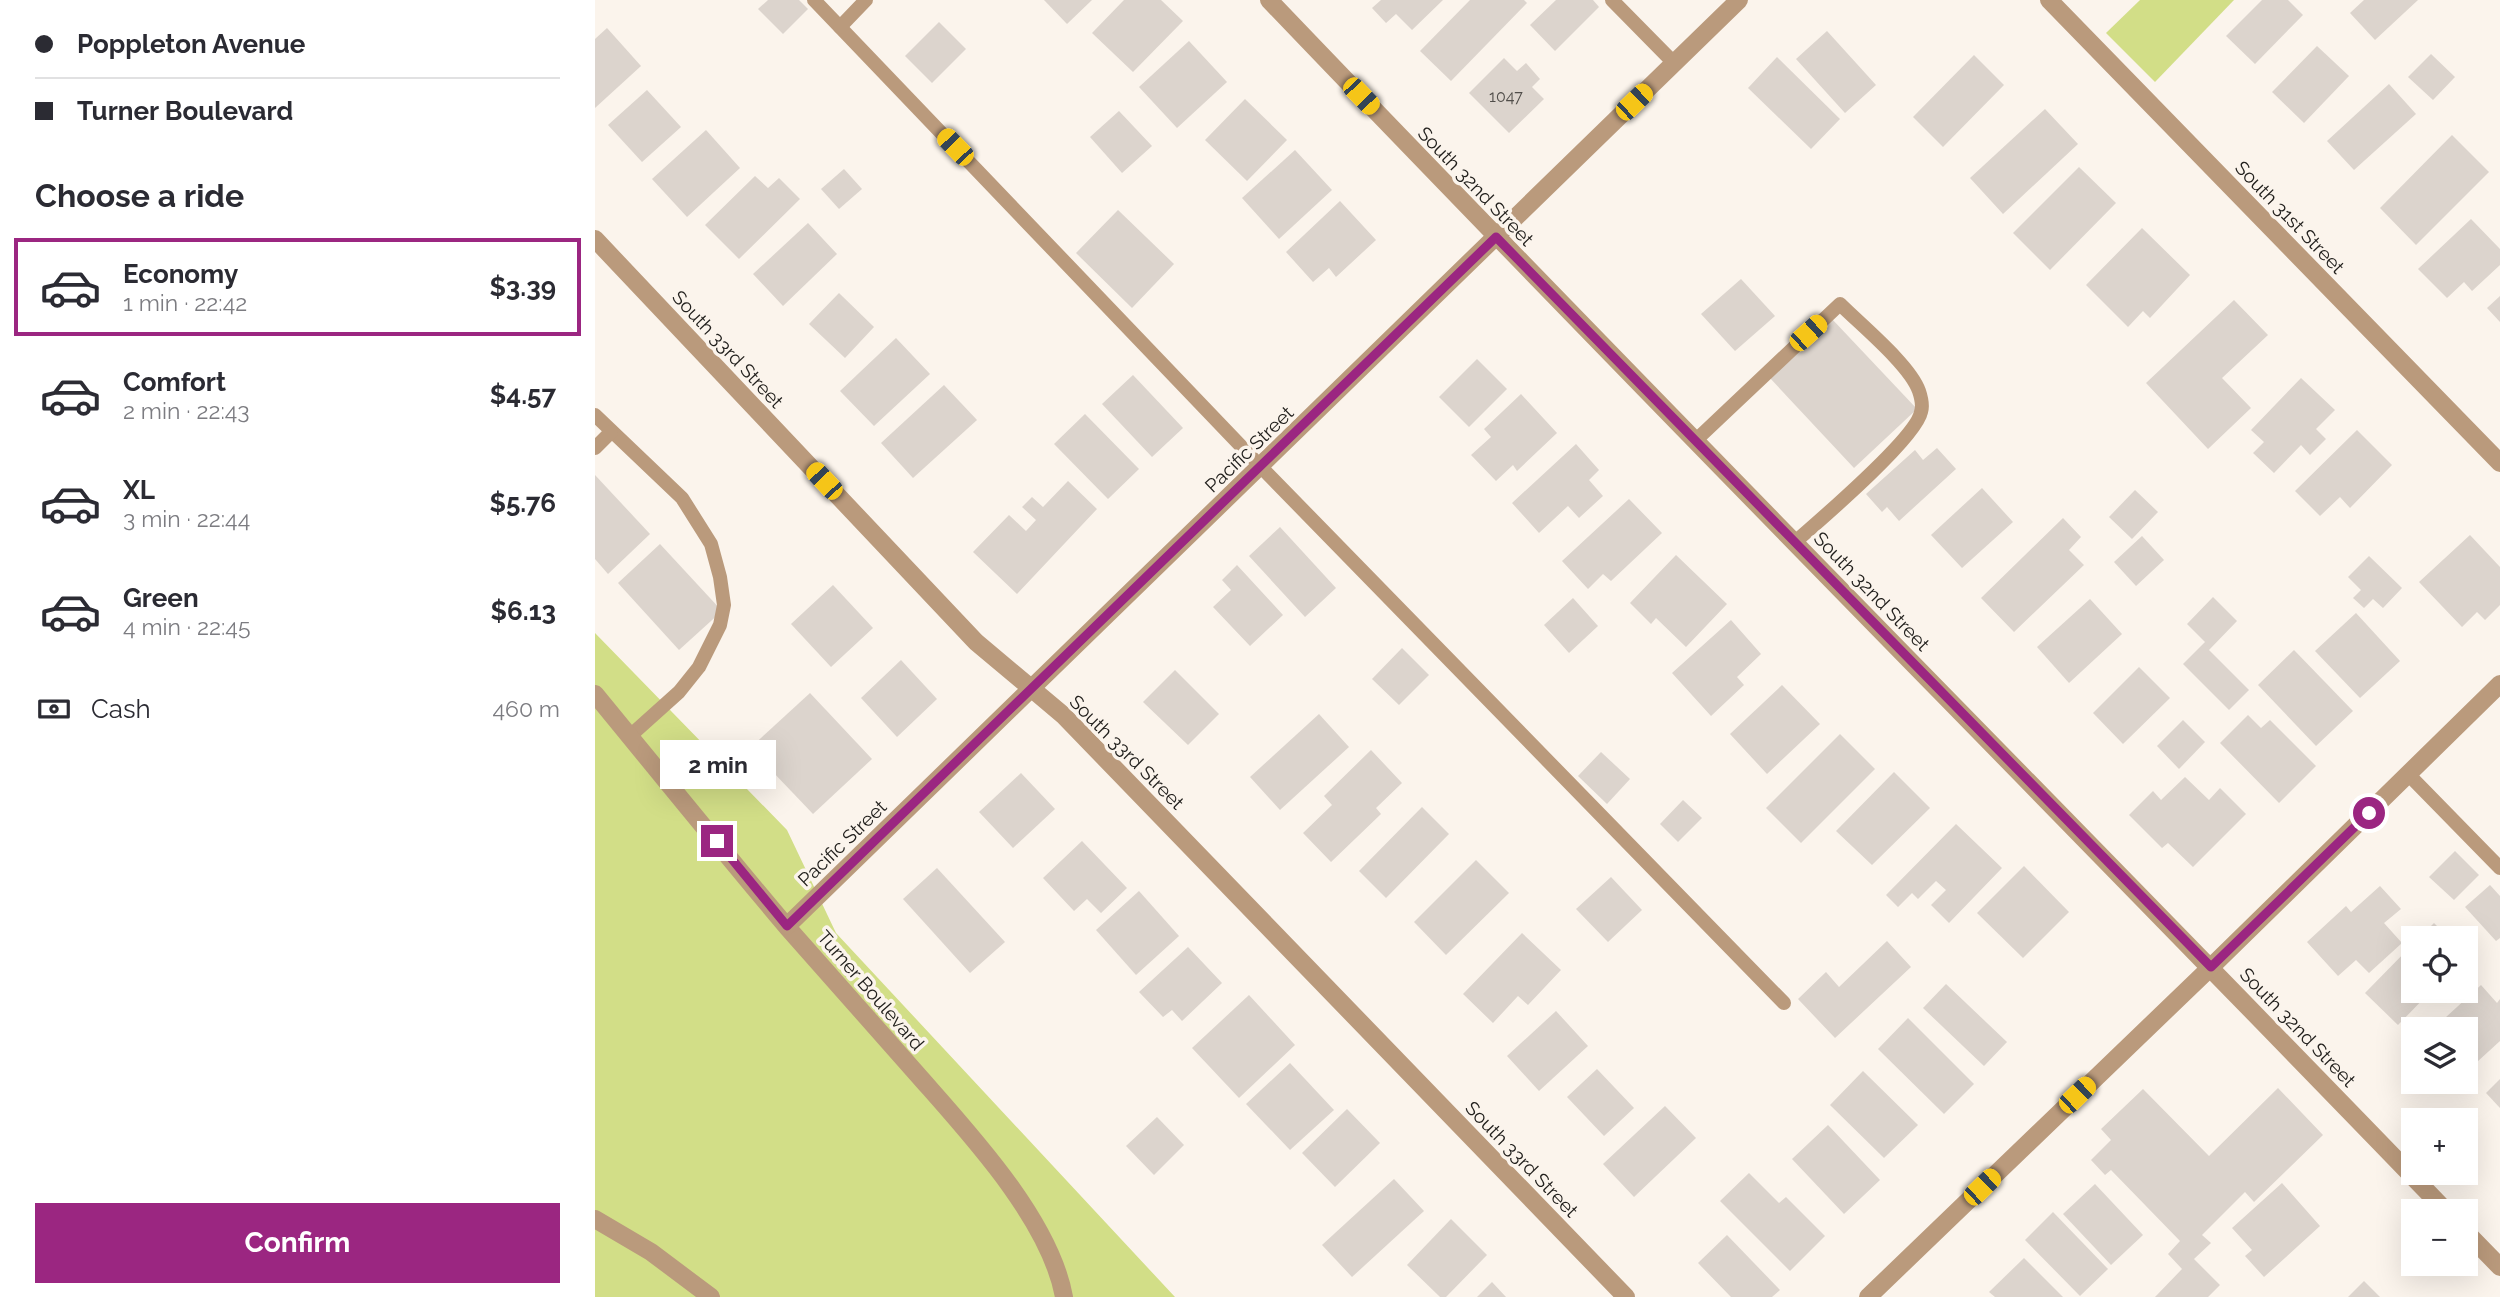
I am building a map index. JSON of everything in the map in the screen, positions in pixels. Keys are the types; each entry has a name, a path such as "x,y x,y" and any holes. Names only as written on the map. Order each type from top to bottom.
{"street":[{"name":"South 32nd Street","path":"1269,0 1496,237 2434,1199"},
{"name":"Pacific Street","path":"787,926 1739,0"},
{"name":"South 31st Street","path":"2049,0 2500,463"},
{"name":"South 33rd Street","path":"595,239 977,642 1073,725 1626,1297"},
{"path":"1868,1297 2500,684"},
{"name":"Turner Boulevard","path":"595,694 787,926 979,1145 1022,1204 1040,1236 1061,1281 1064,1297"},
{"path":"595,1219 651,1252 711,1297"},
{"path":"2478,1244 2500,1267"}],"lane":[{"path":"814,0 1261,467 1784,1003"},
{"path":"840,27 866,0"},
{"path":"1612,0 1674,63"},
{"path":"1695,440 1840,304 1896,360 1918,390 1921,414 1914,426 1870,473 1795,542"},
{"path":"595,415 682,498 711,544 724,605 720,625 699,667 679,692 630,736"},
{"path":"595,448 611,432"},
{"path":"2408,774 2500,868"}],"green space":[{"path":"2140,0 2234,0 2155,82 2106,33"},
{"path":"595,633 787,830 836,933 1175,1297 595,1297"}],"building":[{"path":"768,0 799,0 808,9 783,34 758,9"},
{"path":"1044,0 1092,0 1067,24"},
{"path":"1124,0 1161,0 1183,21 1133,72 1092,33"},
{"path":"1381,0 1443,0 1412,30 1396,14 1386,23 1372,8"},
{"path":"1470,0 1524,0 1527,3 1451,81 1420,51"},
{"path":"1556,0 1593,0 1599,7 1555,51 1530,25"},
{"path":"2262,0 2288,0 2303,15 2255,64 2226,36"},
{"path":"2364,0 2418,0 2375,40 2350,13"},
{"path":"939,22 966,49 932,83 905,56"},
{"path":"607,28 641,66 595,108 595,39"},
{"path":"1827,31 1876,85 1845,113 1796,59"},
{"path":"1189,41 1227,82 1177,128 1139,87"},
{"path":"2317,46 2349,76 2304,123 2272,92"},
{"path":"2431,54 2455,77 2433,100 2408,77"},
{"path":"1974,55 2004,85 1943,147 1913,117"},
{"path":"1777,57 1840,119 1811,149 1748,88"},
{"path":"1504,58 1517,71 1526,63 1540,79 1532,87 1544,99 1509,133 1469,93"},
{"path":"2389,84 2416,114 2354,170 2327,141"},
{"path":"647,90 681,127 642,162 608,125"},
{"path":"1245,99 1287,140 1247,181 1205,140"},
{"path":"2045,109 2078,144 2003,214 1970,178"},
{"path":"1119,111 1152,146 1122,173 1090,137"},
{"path":"706,130 740,168 687,217 652,179"},
{"path":"2452,135 2489,172 2416,245 2380,208"},
{"path":"1295,150 1332,190 1279,239 1242,198"},
{"path":"2079,167 2116,203 2050,270 2013,233"},
{"path":"844,169 862,189 839,209 821,189"},
{"path":"755,176 768,188 779,178 800,199 739,259 705,225"},
{"path":"1340,201 1376,240 1336,277 1329,268 1313,282 1286,252"},
{"path":"1118,210 1174,264 1132,308 1076,253"},
{"path":"2471,219 2500,249 2500,265 2472,291 2464,282 2447,298 2418,269"},
{"path":"808,223 837,254 783,306 753,274"},
{"path":"2142,228 2190,275 2150,318 2143,311 2128,327 2086,285"},
{"path":"1741,279 1775,316 1735,351 1701,314"},
{"path":"839,293 874,327 845,358 809,324"},
{"path":"2500,296 2500,322 2487,308"},
{"path":"2234,300 2268,335 2222,378 2251,408 2208,449 2146,383"},
{"path":"1832,319 1917,409 1854,468 1769,377"},
{"path":"896,338 930,374 874,426 840,391"},
{"path":"1477,359 1507,389 1469,427 1439,397"},
{"path":"1133,375 1183,428 1152,457 1102,404"},
{"path":"2301,378 2335,410 2316,429 2326,439 2310,455 2301,445 2274,473 2253,453 2264,442 2251,430"},
{"path":"944,385 977,420 913,478 881,443"},
{"path":"1521,394 1557,433 1517,471 1513,465 1496,481 1471,455 1491,437 1484,429"},
{"path":"1085,414 1139,469 1108,499 1054,444"},
{"path":"2357,430 2392,465 2350,508 2340,497 2320,516 2295,491"},
{"path":"1576,444 1599,470 1589,480 1603,496 1579,518 1568,506 1539,533 1512,503"},
{"path":"1937,448 1956,469 1899,521 1887,507 1882,512 1866,494 1915,450 1923,460"},
{"path":"595,475 650,534 608,574 595,559"},
{"path":"1068,481 1097,509 1017,594 973,552 1009,515 1026,531 1036,520 1022,507 1032,497 1043,507"},
{"path":"1982,488 2013,522 1962,568 1931,535"},
{"path":"2135,490 2158,512 2132,539 2109,517"},
{"path":"1629,499 1662,533 1611,581 1603,574 1588,589 1562,561"},
{"path":"2063,518 2081,537 2069,550 2084,565 2014,632 1981,598"},
{"path":"1280,527 1336,588 1305,617 1249,556"},
{"path":"2470,535 2500,567 2500,605 2485,620 2477,612 2462,627 2419,582"},
{"path":"2142,536 2164,560 2136,586 2114,562"},
{"path":"660,544 722,611 679,650 618,583"},
{"path":"1676,555 1727,604 1686,647 1656,618 1651,624 1630,603"},
{"path":"2369,556 2402,588 2383,608 2373,599 2364,608 2353,598 2361,590 2348,577"},
{"path":"1237,565 1283,615 1250,646 1213,607 1231,590 1222,580"},
{"path":"833,585 873,628 831,667 791,624"},
{"path":"2213,597 2237,621 2209,650 2249,690 2229,710 2183,664 2205,642 2187,624"},
{"path":"1573,598 1598,626 1569,653 1544,625"},
{"path":"2090,599 2122,634 2069,683 2037,647"},
{"path":"2356,613 2400,661 2360,698 2315,651"},
{"path":"1731,620 1761,654 1737,677 1744,685 1711,716 1672,673"},
{"path":"1402,648 1429,675 1399,705 1372,679"},
{"path":"2294,650 2353,711 2316,746 2258,685"},
{"path":"901,660 937,699 897,737 861,698"},
{"path":"2139,667 2170,698 2123,744 2093,713"},
{"path":"1175,670 1219,714 1188,745 1143,702"},
{"path":"1782,685 1820,724 1767,774 1730,734"},
{"path":"810,693 872,759 813,814 750,748"},
{"path":"1319,714 1349,747 1280,810 1250,777"},
{"path":"2248,715 2261,728 2270,720 2316,766 2279,803 2220,743"},
{"path":"2183,720 2205,742 2179,769 2157,746"},
{"path":"1840,734 1875,769 1801,843 1766,808"},
{"path":"1371,750 1402,783 1376,808 1381,814 1331,862 1303,833 1332,805 1324,796"},
{"path":"1601,752 1630,779 1607,804 1578,776"},
{"path":"1894,772 1930,808 1872,865 1836,831"},
{"path":"1021,773 1055,809 1013,848 979,812"},
{"path":"2185,777 2209,800 2220,788 2246,814 2193,867 2168,843 2162,848 2129,815 2153,791 2161,800"},
{"path":"1683,800 1702,818 1678,842 1660,824"},
{"path":"1422,807 1449,834 1386,898 1359,871"},
{"path":"1956,824 2002,868 1949,923 1931,905 1946,890 1936,881 1918,899 1912,893 1898,907 1886,895"},
{"path":"1082,841 1127,888 1101,913 1087,899 1074,911 1043,878"},
{"path":"2455,851 2479,875 2454,900 2429,877"},
{"path":"1476,860 1509,893 1446,955 1414,922"},
{"path":"2024,866 2069,912 2023,958 1977,913"},
{"path":"937,868 1005,942 970,973 903,899"},
{"path":"1611,877 1642,910 1608,942 1576,909"},
{"path":"2490,885 2500,896 2500,938 2496,941 2465,907"},
{"path":"2380,886 2401,909 2384,923 2401,944 2369,973 2356,960 2338,976 2307,942 2346,906 2351,912"},
{"path":"1139,891 1179,936 1136,975 1096,930"},
{"path":"1522,933 1561,970 1528,1005 1518,996 1493,1023 1463,994"},
{"path":"1887,941 1911,967 1835,1038 1798,999 1826,972 1839,987"},
{"path":"1188,947 1222,983 1182,1021 1172,1010 1163,1017 1139,992"},
{"path":"2401,956 2401,1003 2419,1003 2406,1017 2401,1017 2398,1025 2365,993"},
{"path":"1946,984 2007,1042 1984,1066 1923,1008"},
{"path":"2481,985 2497,1003 2500,999 2500,1041 2478,1061 2478,1017 2446,1017 2461,1003 2478,1003 2478,988"},
{"path":"1249,995 1295,1045 1239,1098 1192,1048"},
{"path":"1556,1011 1588,1046 1539,1091 1507,1056"},
{"path":"1908,1018 1974,1084 1944,1114 1878,1049"},
{"path":"1290,1063 1334,1110 1290,1150 1246,1104"},
{"path":"1597,1069 1634,1108 1604,1136 1567,1097"},
{"path":"1863,1071 1918,1125 1884,1158 1830,1105"},
{"path":"2500,1079 2500,1108 2486,1093"},
{"path":"2278,1088 2323,1135 2254,1202 2245,1192 2202,1235 2211,1243 2194,1259 2220,1285 2208,1297 2155,1297 2182,1269 2168,1254 2180,1241 2111,1170 2105,1175 2091,1160 2111,1140 2101,1129 2143,1089 2209,1156"},
{"path":"1665,1106 1696,1138 1634,1197 1603,1164"},
{"path":"1347,1109 1380,1143 1335,1187 1302,1153"},
{"path":"1157,1117 1184,1145 1154,1175 1126,1146"},
{"path":"1828,1125 1880,1180 1844,1214 1792,1159"},
{"path":"1749,1173 1779,1203 1786,1197 1825,1236 1790,1271 1720,1201"},
{"path":"1394,1179 1424,1211 1352,1277 1322,1245"},
{"path":"2282,1183 2320,1226 2264,1277 2245,1256 2252,1250 2232,1228"},
{"path":"2095,1184 2143,1235 2111,1265 2063,1214"},
{"path":"2053,1212 2108,1269 2080,1296 2025,1240"},
{"path":"1451,1219 1487,1255 1446,1297 1440,1297 1407,1265"},
{"path":"1727,1235 1780,1290 1772,1297 1731,1297 1698,1263"},
{"path":"2024,1258 2063,1297 1995,1297 1989,1292"},
{"path":"2364,1281 2380,1297 2348,1297"},
{"path":"1492,1282 1506,1297 1477,1297"}],"route":[{"path":"717,841 787,926 1496,237 2211,967 2369,813"}]}
